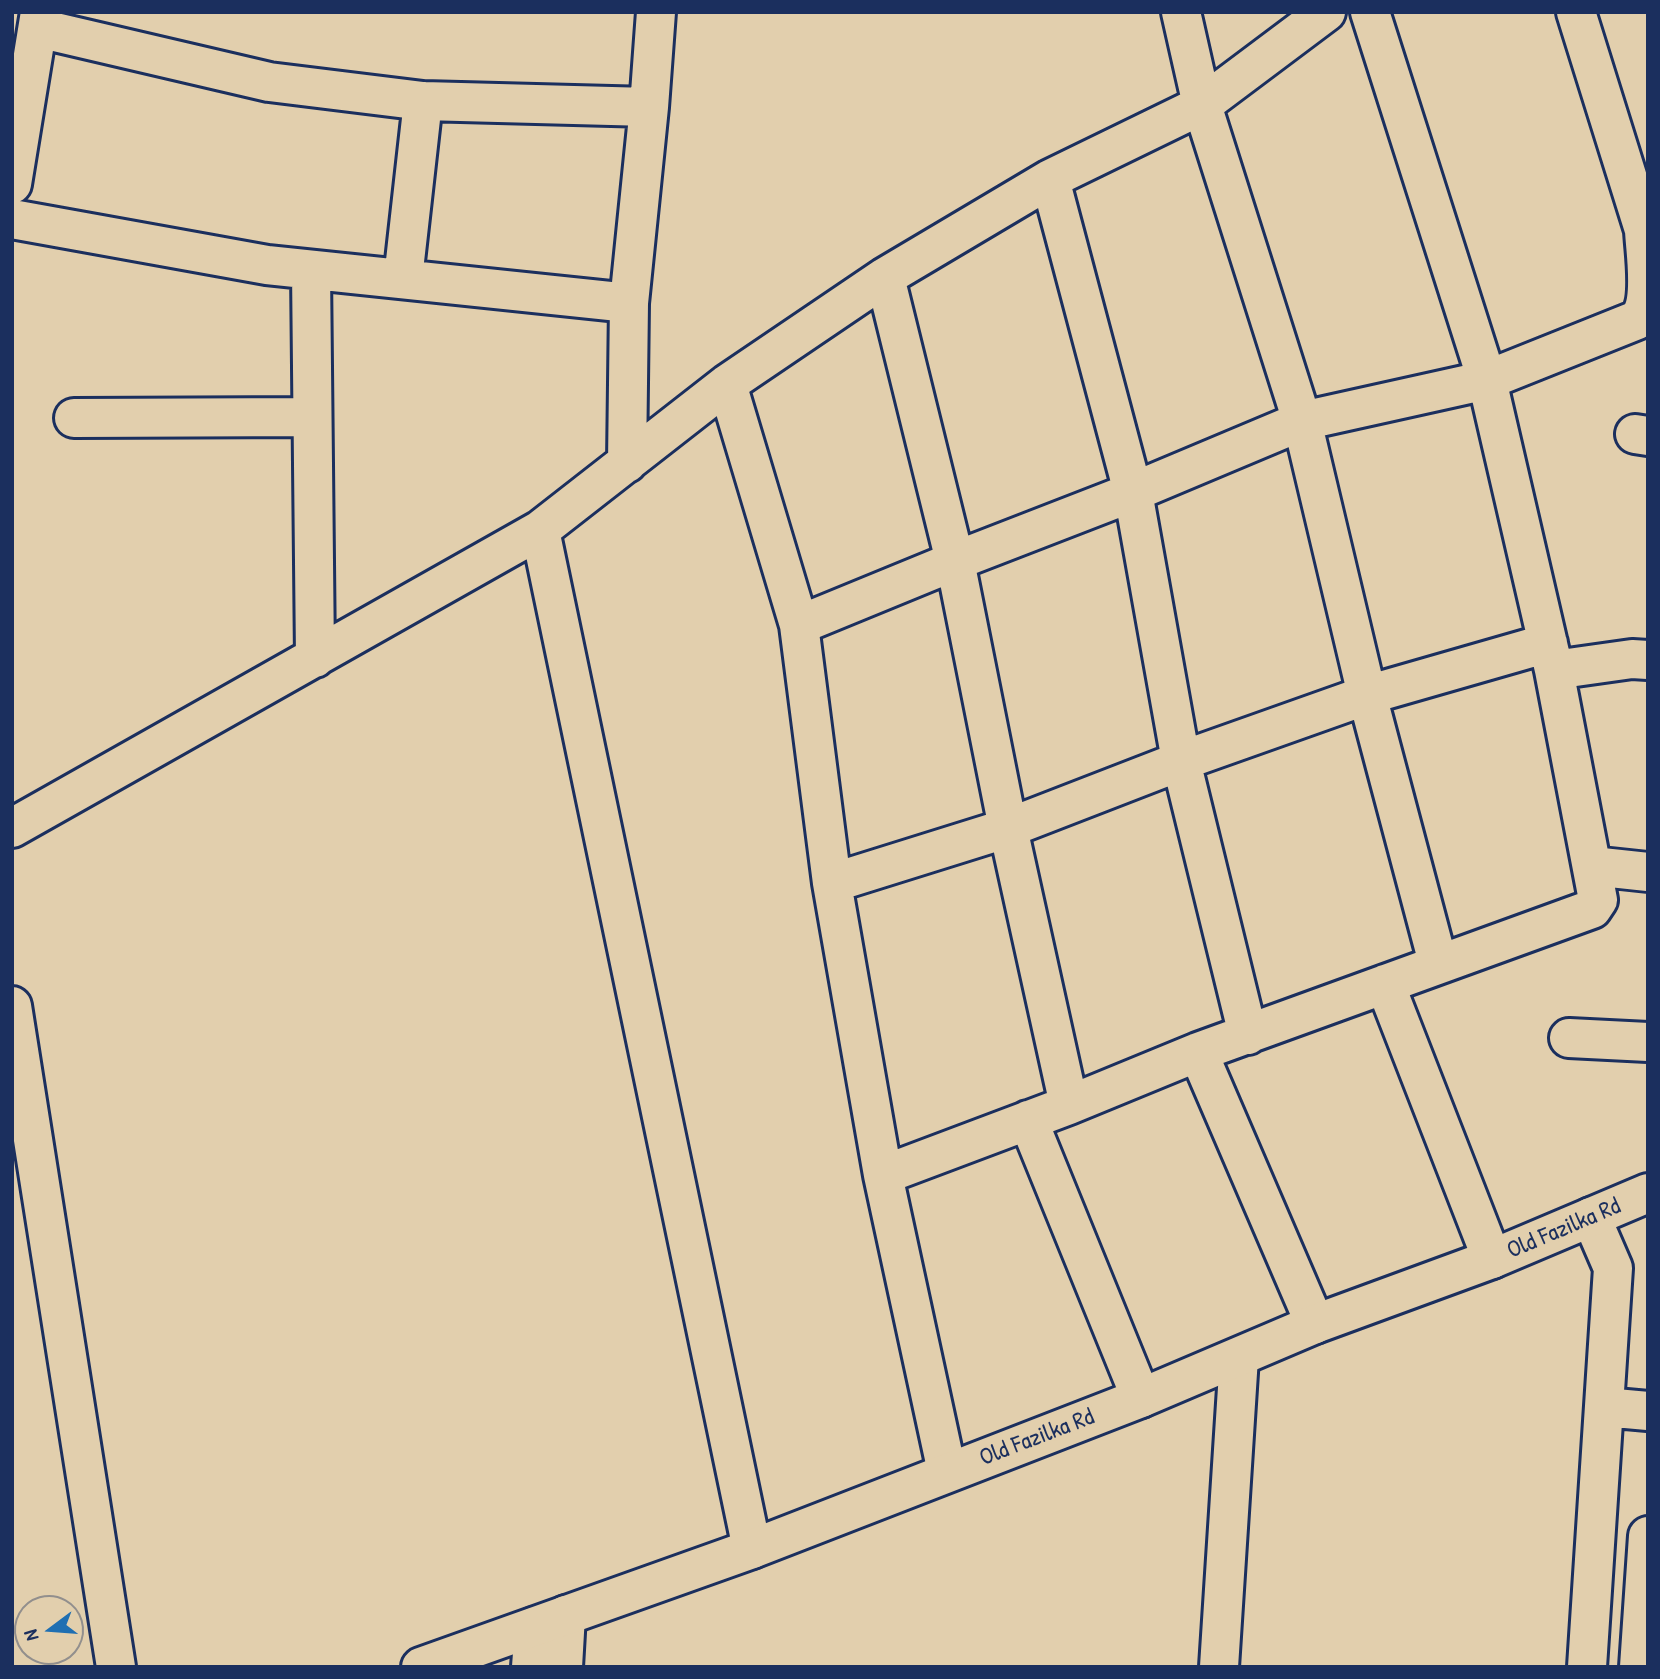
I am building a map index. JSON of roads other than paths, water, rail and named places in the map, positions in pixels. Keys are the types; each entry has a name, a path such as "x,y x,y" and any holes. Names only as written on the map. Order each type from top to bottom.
{"street":[{"path":"626,463 629,303 656,12"},
{"path":"1181,12 1202,105 1302,421 1367,695 1438,963"},
{"path":"12,828 540,530 727,384 885,277 1050,179 1202,105 1326,12"},
{"path":"883,1175 1069,1105 1198,1052 1592,909 1598,900 1551,657 1487,380 1370,12"},
{"path":"799,625 1133,492 1302,421 1487,380 1637,320 1643,315 1647,303 1646,230 1580,13"},
{"path":"12,184 39,20 270,82 423,101 649,107"},
{"path":"403,279 423,101"},
{"path":"1050,179 1133,492 1181,761 1248,1035"},
{"path":"12,219 267,265 629,303"},
{"path":"311,270 315,658"},
{"path":"885,277 955,561 1008,828 1069,1105"},
{"path":"727,384 799,625 832,883 883,1175 947,1472"},
{"path":"74,418 312,417"},
{"path":"540,530 752,1549"},
{"path":"832,883 1008,828 1181,761 1367,695 1551,657 1648,660"},
{"path":"1592,866 1648,873"},
{"path":"1385,984 1492,1259"},
{"path":"12,1006 116,1667"},
{"path":"1569,1038 1648,1042"},
{"path":"1198,1052 1315,1324"},
{"path":"1028,1120 1141,1398"},
{"name":"Old Fazilka Rd","path":"421,1667 752,1549 1141,1398 1315,1324 1492,1259 1648,1194"},
{"path":"1587,1667 1613,1268 1591,1217"},
{"path":"1219,1667 1239,1357"},
{"path":"1604,1407 1648,1411"},
{"path":"1642,1658 1648,1536"},
{"path":"531,1667 550,1621"},
{"path":"550,1621 563,1667"}]}
